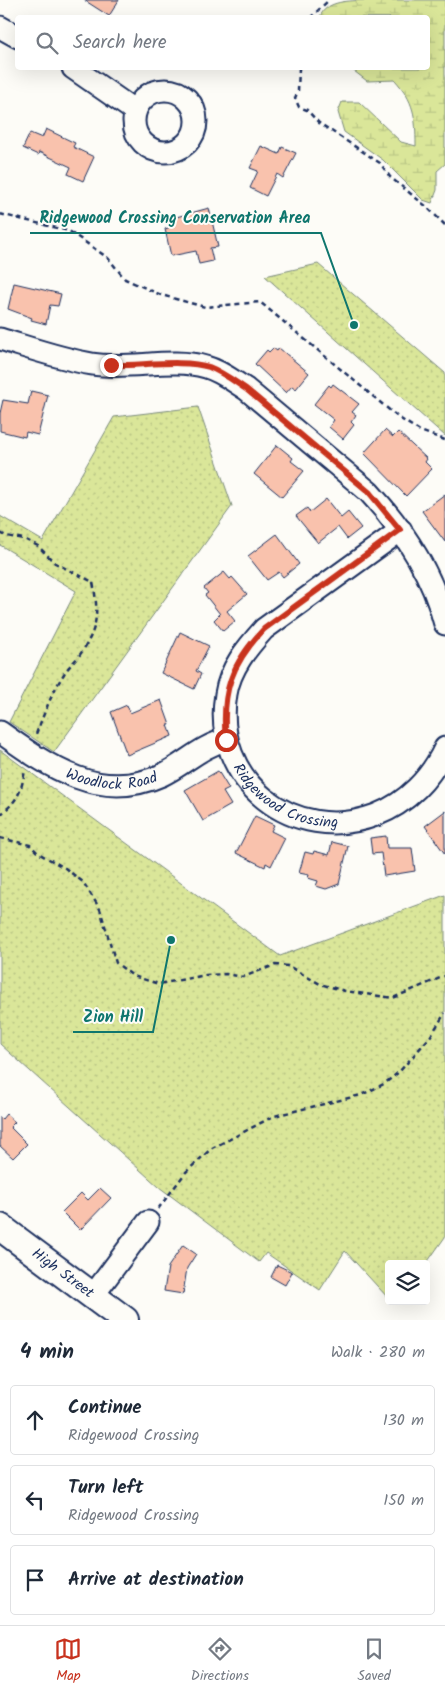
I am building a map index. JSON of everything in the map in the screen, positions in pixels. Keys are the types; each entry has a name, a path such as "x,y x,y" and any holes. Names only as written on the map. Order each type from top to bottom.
{"main road":[{"name":"High Street","path":"0,1227 125,1320"}],"street":[{"path":"0,27 15,35"},
{"path":"76,70 135,110"},
{"path":"0,339 93,364 144,366 190,363 208,367 225,375 246,389 369,492 400,530 422,562 445,624"},
{"name":"Ridgewood Crossing","path":"400,530 264,629 252,642 231,676 226,693 224,716 226,740 247,782 260,796 286,813 304,820 328,824 360,821 385,811 401,801 432,772 445,748"},
{"name":"Woodlock Road","path":"0,732 29,753 66,774 88,782 124,785 163,774 214,743 226,740"},
{"path":"92,1297 148,1222"}],"path":[{"path":"313,15 329,0"},
{"path":"299,70 298,91 295,98 299,107 307,110 319,123 380,163 390,177 427,207 445,225"},
{"path":"0,214 69,231 108,258 125,279 161,295 205,307 260,302 399,418 420,431 445,440"},
{"path":"0,533 24,539 38,546 55,563 93,582 98,616 89,640 64,673 46,707 29,753 20,795 0,815"},
{"path":"0,838 30,845 38,854 65,868 83,882 100,909 116,963 132,976 159,984 206,975 226,974 242,977 275,965 288,966 320,984 345,991 393,998 445,976"},
{"path":"148,1222 186,1172 212,1148 274,1116 362,1095 384,1084 399,1072 430,1037 445,1013"}],"green space":[{"path":"445,0 445,164 437,171 437,190 432,203 423,200 383,160 344,132 338,112 342,102 359,102 401,142 416,146 413,110 406,95 395,80 367,81 353,70 430,70 430,15 321,15 327,7 346,1"},
{"path":"318,264 445,373 445,436 265,276"},
{"path":"198,407 232,506 54,752 9,722 76,591 0,545 0,516 43,541 114,417"},
{"path":"0,750 280,956 445,895 445,1237 429,1260 385,1260 385,1295 345,1251 320,1290 266,1253 259,1262 159,1187 0,1044"}],"building":[{"path":"84,0 119,0 110,15"},
{"path":"46,129 75,143 73,147 94,157 83,181 68,174 71,167 39,152 38,155 23,148 30,133 42,138"},
{"path":"261,146 279,154 282,147 296,153 283,178 277,174 266,196 250,188 258,171 250,168"},
{"path":"209,208 218,247 210,248 213,261 199,264 196,251 171,256 165,229 171,227 169,219"},
{"path":"14,283 61,294 58,306 50,305 46,324 31,320 32,318 8,309"},
{"path":"273,348 277,351 279,348 309,373 296,389 292,386 286,393 255,364 267,350 269,352"},
{"path":"333,384 359,404 352,412 356,415 351,422 354,425 343,439 329,427 334,420 314,404 329,385 331,387"},
{"path":"31,391 48,395 38,435 26,432 25,437 0,431 0,413 3,400 28,404"},
{"path":"385,430 393,437 398,432 427,459 425,462 432,469 406,496 364,453"},
{"path":"277,445 293,458 291,461 304,471 282,497 254,474"},
{"path":"445,494 445,542 422,511"},
{"path":"326,499 341,518 348,512 361,528 347,539 338,527 318,543 296,516 307,508 310,512"},
{"path":"277,534 299,564 283,577 279,572 267,580 248,556"},
{"path":"224,572 230,579 232,577 247,594 227,611 235,621 223,631 214,620 220,614 205,595 208,593 204,588"},
{"path":"180,632 209,646 196,671 201,674 194,689 161,673"},
{"path":"161,700 172,736 127,755 111,712 127,705 130,713"},
{"path":"218,771 229,789 223,792 231,805 203,821 185,790"},
{"path":"445,811 445,854 425,826"},
{"path":"255,816 274,825 271,831 285,838 271,866 266,863 265,867 236,853"},
{"path":"386,836 387,848 412,848 415,871 384,876 381,853 372,854 370,838"},
{"path":"332,842 348,846 339,884 326,889 316,886 318,881 308,878 309,875 299,873 305,852 313,854 314,851 329,855"},
{"path":"6,1114 15,1122 10,1127 27,1144 13,1158 0,1146 0,1117 2,1119"},
{"path":"100,1188 111,1198 80,1230 62,1212 81,1193 88,1200"},
{"path":"183,1245 196,1254 187,1268 183,1294 164,1291 168,1267"},
{"path":"277,1265 292,1272 285,1285 271,1277"}],"place":[{"name":"Ridgewood Crossing Conservation Area","path":"354,325"},
{"name":"Zion Hill","path":"171,940"}],"route":[{"path":"111,365 144,366 190,363 208,367 225,375 246,389 369,492 400,530 264,629 252,642 231,676 226,693 224,716 226,740"}]}
